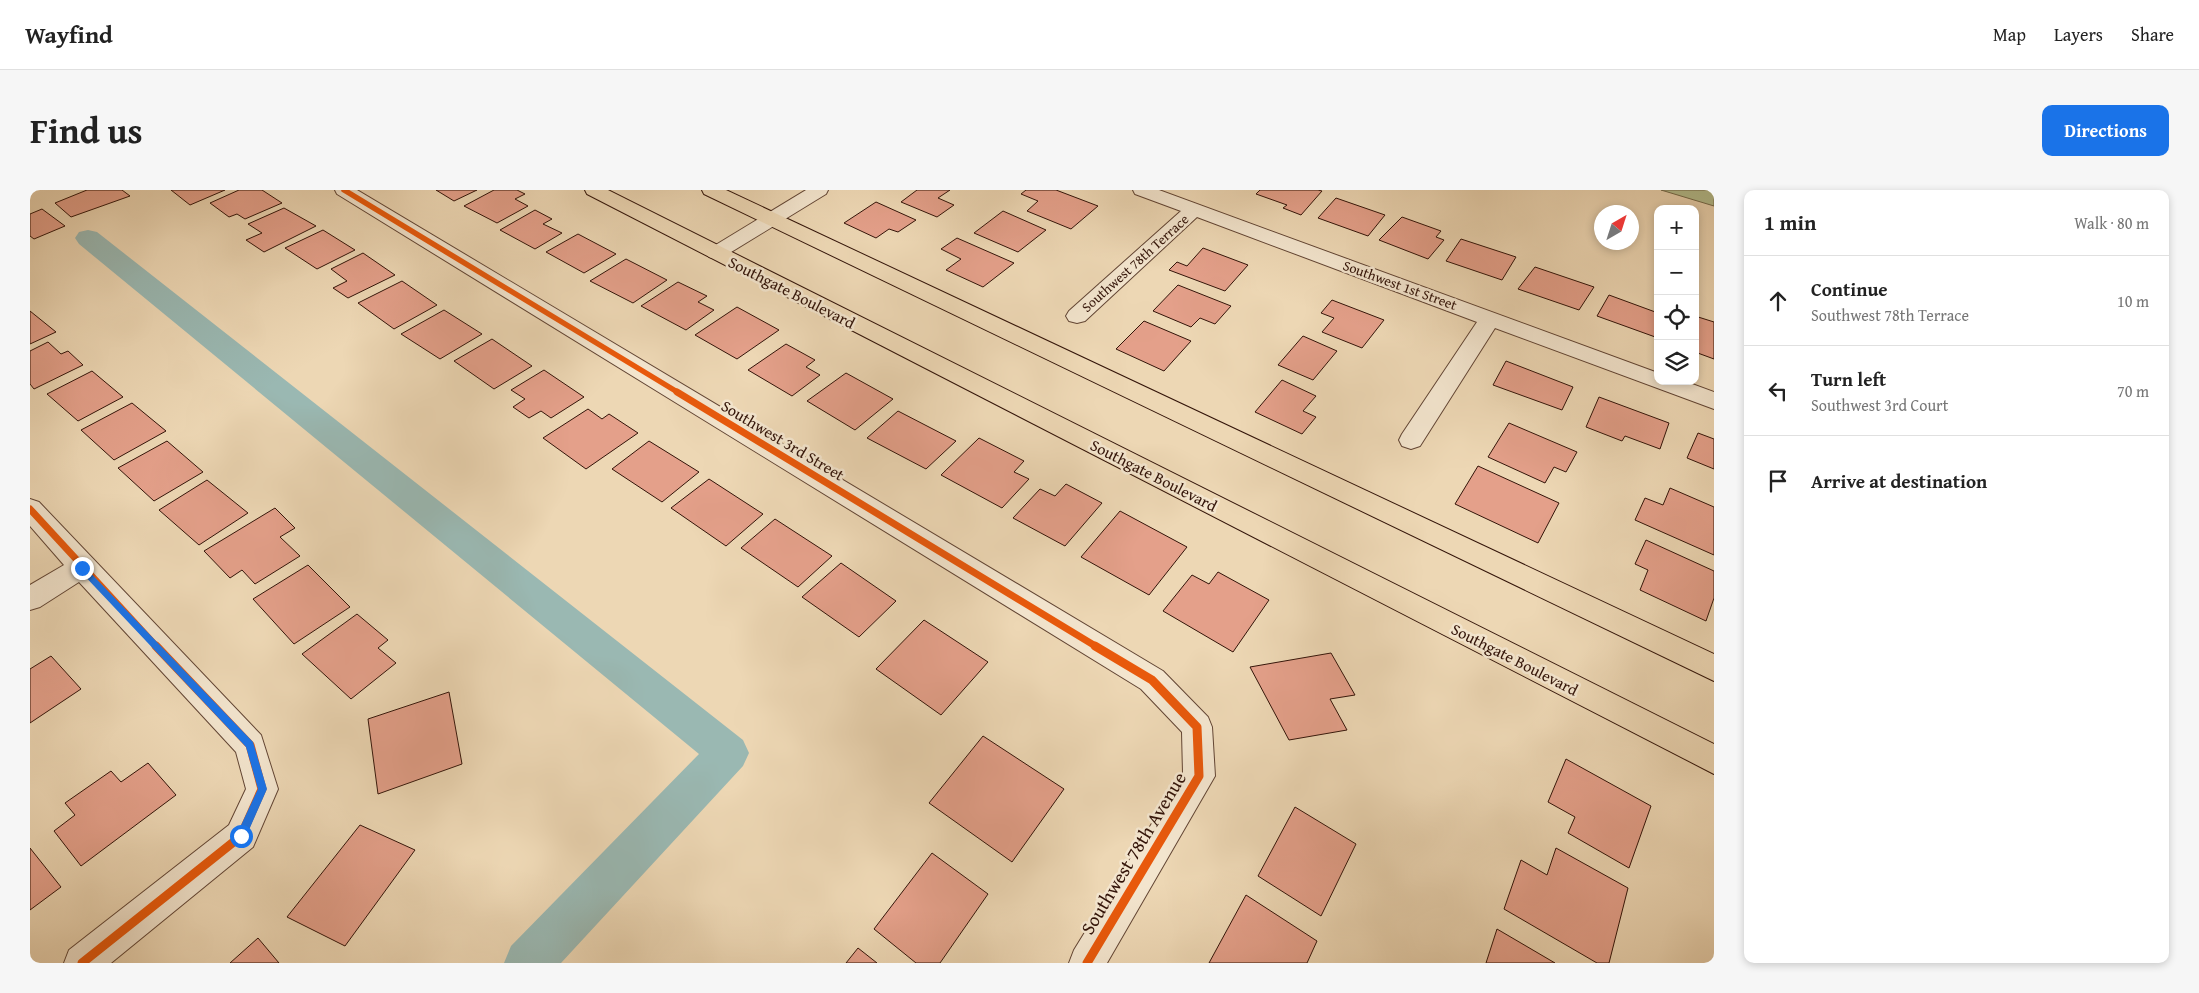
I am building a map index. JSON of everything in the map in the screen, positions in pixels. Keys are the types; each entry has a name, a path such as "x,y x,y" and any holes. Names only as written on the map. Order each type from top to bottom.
{"main road":[{"name":"Southgate Boulevard","path":"594,190 1714,760"},
{"path":"711,190 1714,668"}],"street":[{"name":"Southwest 3rd Street","path":"344,190 1152,680 1196,727"},
{"path":"716,253 819,190"},
{"name":"Southwest 1st Street","path":"1142,190 1654,379"},
{"name":"Southwest 78th Terrace","path":"1077,316 1194,209"},
{"path":"1410,440 1490,318"},
{"name":"Southwest 1st Street","path":"1670,385 1714,401"},
{"path":"30,509 82,568 250,745 262,789 241,836 82,963"},
{"path":"30,598 82,568"},
{"name":"Southwest 78th Avenue","path":"1087,963 1199,776 1196,727"}],"green space":[{"path":"1661,190 1714,190 1714,206"}],"building":[{"path":"87,190 122,190 130,196 71,217 55,203"},
{"path":"171,190 225,190 190,205"},
{"path":"239,190 262,190 282,203 245,219 237,214 229,217 210,203"},
{"path":"436,190 477,190 454,201"},
{"path":"494,190 517,190 525,194 515,199 528,206 497,223 464,206"},
{"path":"917,190 950,190 938,198 954,205 937,217 901,202"},
{"path":"1026,190 1056,190 1098,206 1071,229 1027,211 1038,201 1021,194"},
{"path":"1260,190 1322,191 1301,215 1283,208 1287,205 1256,194"},
{"path":"1336,198 1385,215 1368,236 1318,218"},
{"path":"876,202 916,220 898,232 889,229 876,238 844,223"},
{"path":"284,208 316,226 264,252 246,240 262,233 248,224"},
{"path":"42,209 65,226 34,239 30,236 30,214"},
{"path":"535,210 552,219 543,224 562,233 535,249 500,230"},
{"path":"1003,211 1046,230 1018,252 974,233"},
{"path":"1402,217 1441,231 1436,237 1444,240 1428,259 1379,240"},
{"path":"323,230 355,250 317,269 285,248"},
{"path":"578,234 616,254 584,273 546,252"},
{"path":"957,238 1014,263 983,287 946,270 961,259 941,249"},
{"path":"1461,239 1516,257 1502,280 1446,261"},
{"path":"1203,248 1248,265 1225,291 1169,270 1177,262 1187,266"},
{"path":"363,253 395,275 348,298 333,288 347,281 331,269"},
{"path":"626,259 667,280 633,303 590,281"},
{"path":"1535,267 1594,287 1579,310 1518,289"},
{"path":"402,281 437,305 394,329 358,303"},
{"path":"678,282 707,296 698,302 714,310 686,330 641,306"},
{"path":"1178,285 1231,306 1215,324 1200,318 1191,327 1153,311"},
{"path":"1609,295 1654,312 1654,337 1597,316"},
{"path":"1332,300 1384,320 1362,348 1322,332 1334,318 1321,313"},
{"path":"737,307 779,330 737,359 695,335"},
{"path":"444,310 482,334 440,359 401,334"},
{"path":"30,311 56,332 30,344"},
{"path":"1699,317 1714,322 1714,359 1699,353"},
{"path":"1144,321 1191,341 1164,371 1116,349"},
{"path":"1303,336 1337,351 1313,380 1278,365"},
{"path":"492,339 532,366 494,389 454,361"},
{"path":"48,342 61,354 68,351 83,365 34,389 30,384 30,351"},
{"path":"786,344 815,360 806,367 820,375 792,396 748,370"},
{"path":"1506,361 1573,387 1562,410 1493,385"},
{"path":"544,370 584,397 551,418 541,411 529,418 513,407 525,399 511,390"},
{"path":"92,371 123,397 78,421 47,394"},
{"path":"846,373 893,399 855,430 807,401"},
{"path":"1282,380 1316,396 1303,411 1316,417 1302,434 1255,412"},
{"path":"1599,397 1669,423 1660,449 1625,436 1622,441 1586,427"},
{"path":"132,403 166,431 114,460 81,430"},
{"path":"588,409 602,419 609,414 638,433 586,469 543,438"},
{"path":"898,411 956,441 926,469 867,438"},
{"path":"1509,423 1577,452 1566,472 1554,467 1545,483 1488,457"},
{"path":"1698,433 1714,439 1714,469 1687,458"},
{"path":"979,438 1024,461 1014,472 1029,479 1002,508 941,475"},
{"path":"167,441 203,472 154,501 118,468"},
{"path":"649,441 699,472 662,502 612,469"},
{"path":"1478,466 1559,503 1538,543 1455,504"},
{"path":"709,479 763,514 726,546 671,508"},
{"path":"207,480 248,513 199,545 159,510"},
{"path":"1066,484 1102,503 1065,546 1013,518 1040,489 1055,496"},
{"path":"1670,488 1714,507 1714,555 1635,520 1645,498 1663,505"},
{"path":"275,508 295,528 280,537 300,556 255,584 242,570 230,578 204,551"},
{"path":"1120,511 1187,547 1149,595 1081,557"},
{"path":"775,519 832,556 798,587 741,548"},
{"path":"1646,540 1714,571 1714,598 1706,621 1640,590 1648,570 1635,564"},
{"path":"841,563 896,601 859,637 802,597"},
{"path":"308,565 350,607 294,644 253,599"},
{"path":"1218,572 1269,600 1233,652 1163,611 1192,575 1209,584"},
{"path":"357,614 388,640 378,648 396,663 351,699 302,654"},
{"path":"924,620 988,662 941,715 876,669"},
{"path":"1331,653 1355,695 1330,699 1347,730 1289,740 1250,667"},
{"path":"51,656 81,689 30,723 30,669"},
{"path":"449,692 462,764 378,794 368,719"},
{"path":"983,736 1064,789 1012,862 929,803"},
{"path":"1566,759 1651,806 1629,868 1568,833 1575,817 1548,802"},
{"path":"148,763 176,795 81,866 54,831 75,815 65,803 111,771 121,782"},
{"path":"1295,807 1356,844 1321,916 1258,876"},
{"path":"360,825 415,850 345,946 287,917"},
{"path":"30,848 61,887 30,910"},
{"path":"1556,848 1628,888 1609,963 1597,963 1504,909 1521,860 1547,875"},
{"path":"932,853 988,894 940,963 916,963 874,929"},
{"path":"1246,895 1317,941 1307,963 1209,963"},
{"path":"1497,929 1555,963 1486,963"},
{"path":"258,938 279,963 230,963"},
{"path":"858,948 877,963 846,963"}],"waterway":[{"path":"88,238 728,753 528,963"}],"cycle path":[{"path":"344,190 1152,680 1197,727 1199,776 1087,963"},
{"path":"30,509 82,567 250,745 262,789 241,836 82,963"}],"route":[{"path":"82,568 250,745 262,789 241,836"}]}
